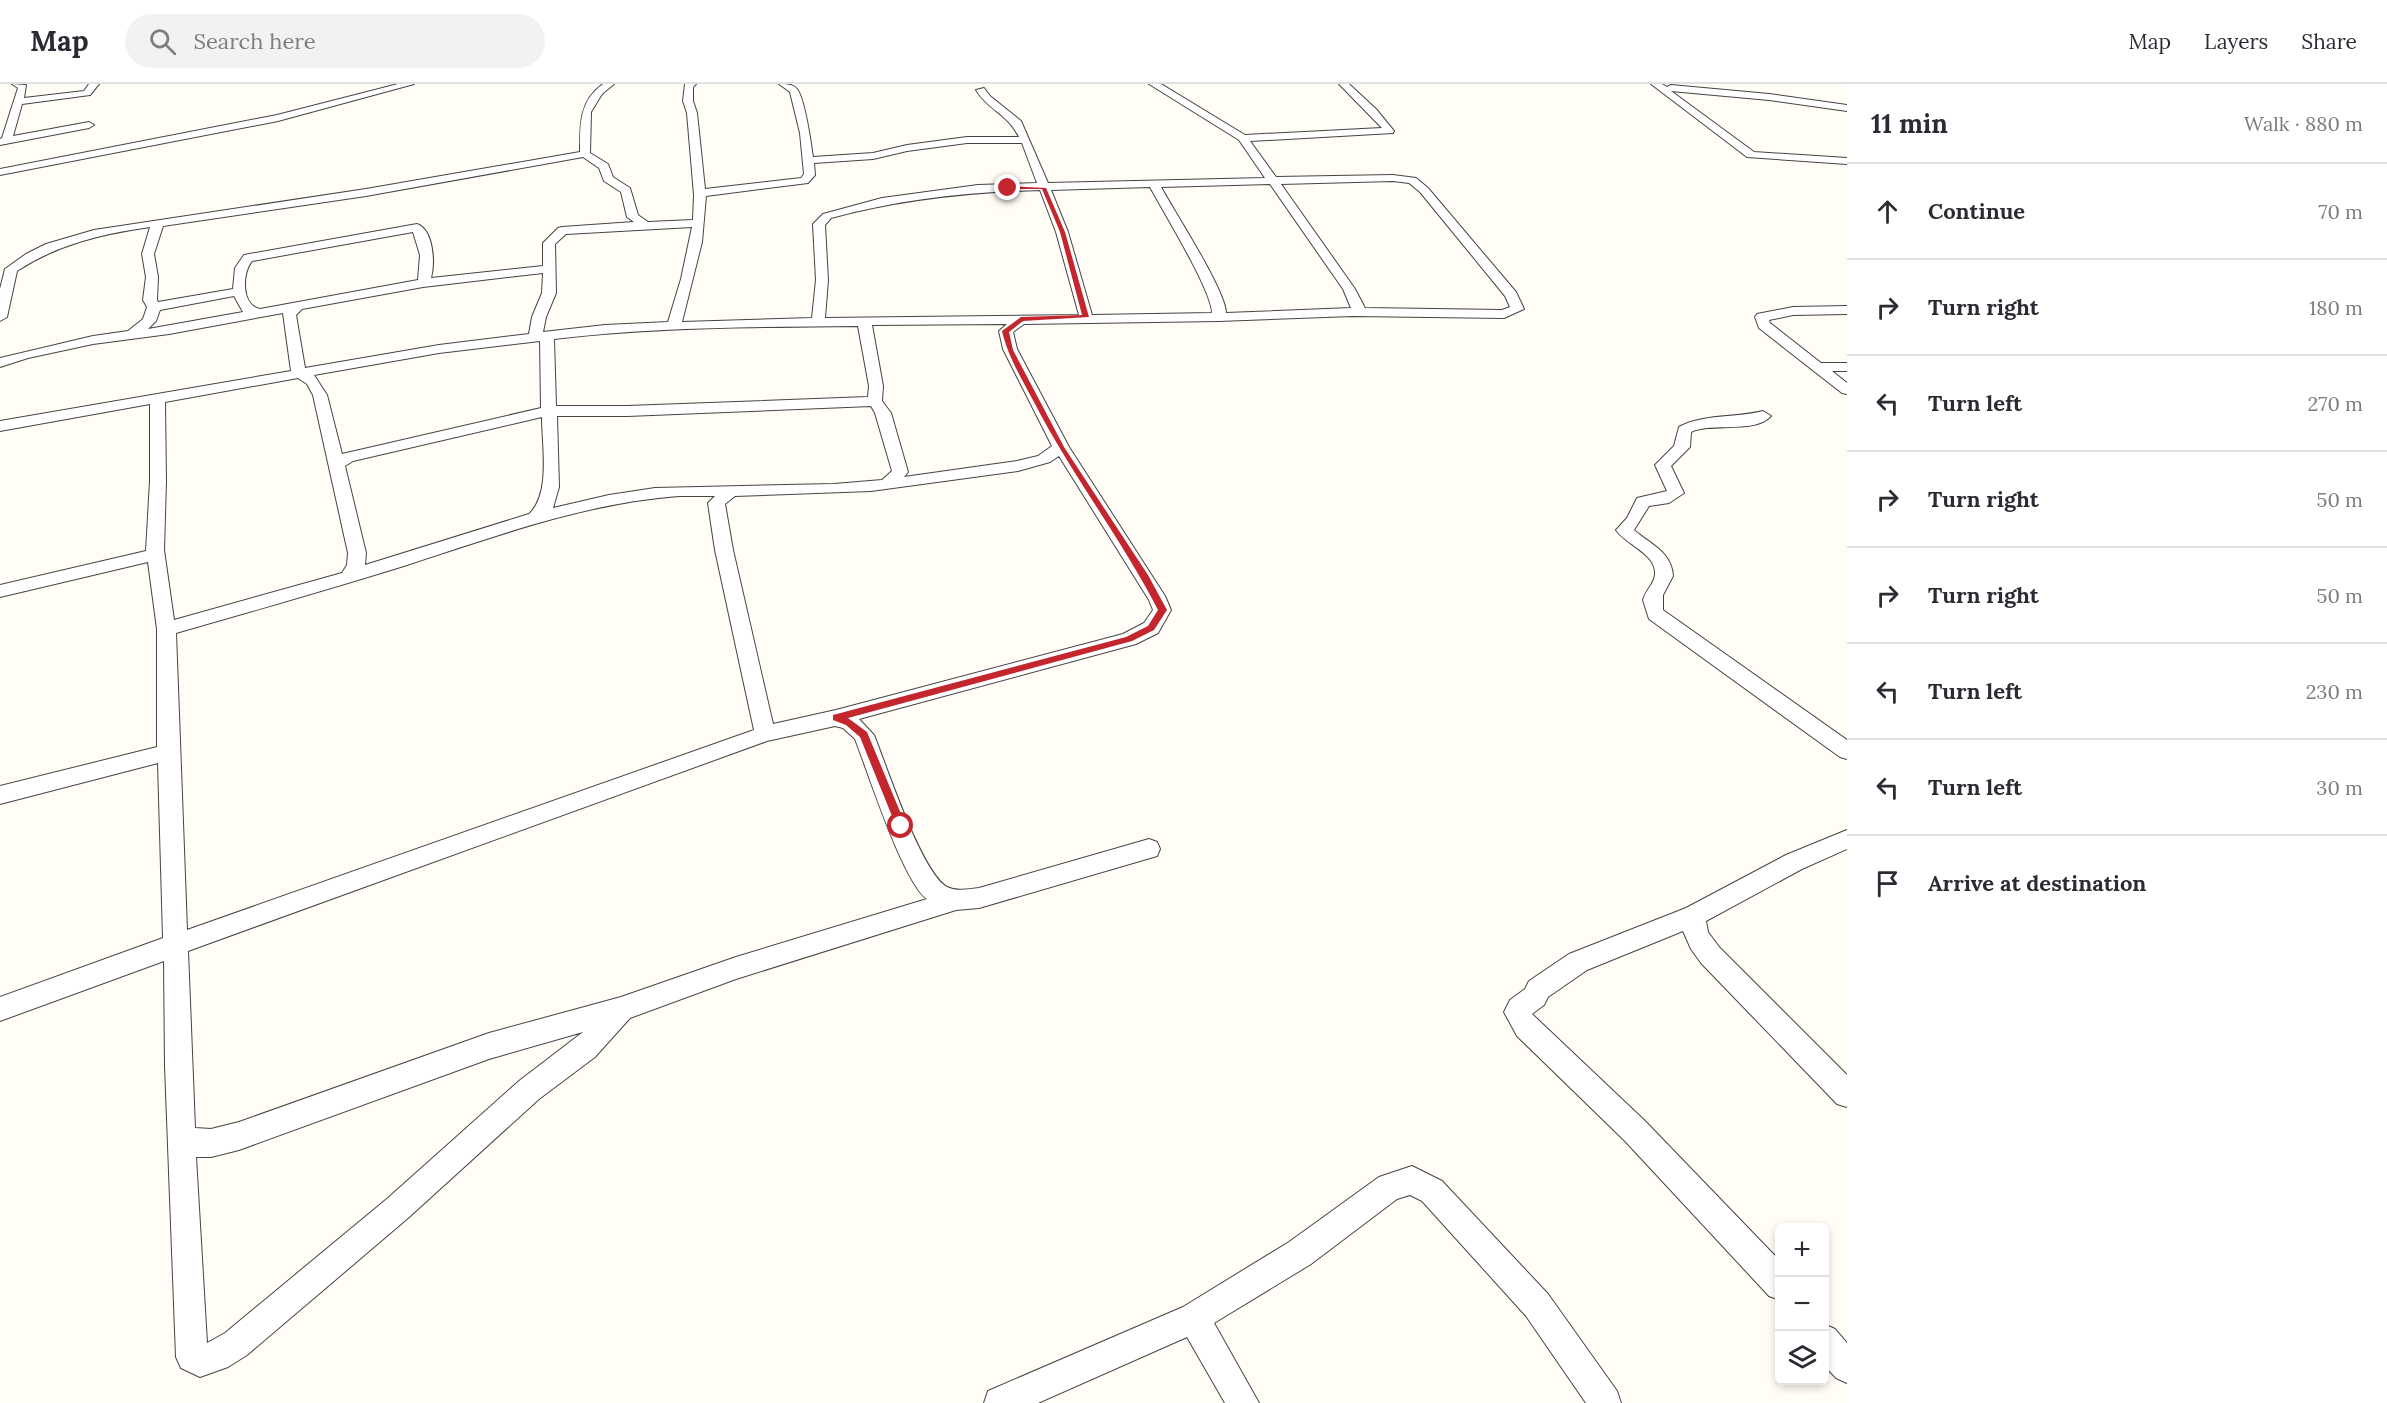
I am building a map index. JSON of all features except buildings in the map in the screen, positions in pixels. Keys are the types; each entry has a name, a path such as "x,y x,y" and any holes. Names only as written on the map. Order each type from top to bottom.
{"street":[{"path":"13,84 22,87 4,141 89,133"},
{"path":"0,172 278,118 409,84"},
{"path":"585,154 586,112 597,92 609,84"},
{"path":"674,326 682,302 700,197 692,113 688,101 688,86 691,84"},
{"path":"699,193 804,180 810,176 810,160 794,91 784,84"},
{"path":"1154,84 1243,138 1349,289 1359,310 1353,312"},
{"path":"1243,138 1389,131 1373,111 1344,84"},
{"path":"1656,84 1751,155 1847,162"},
{"path":"18,102 90,88 92,94 89,133 81,156"},
{"path":"1671,88 1769,97 1847,108"},
{"path":"981,90 986,98 1016,121 1026,140 1062,232 1086,317"},
{"path":"810,160 873,156 907,148 967,140 1026,140"},
{"path":"0,317 11,269 39,250 65,241 158,222 395,188 524,162 585,154 604,166 608,179 626,190 633,217 644,224"},
{"path":"0,426 439,349 541,335 674,326 818,321 988,319 1013,325 1086,317 1219,317 1353,312 1504,314 1515,312 1517,307 1511,295 1424,190 1412,180 1393,178 978,188 899,198 827,216 819,224 822,280 818,321"},
{"path":"1154,184 1210,286 1219,306 1219,317"},
{"path":"133,334 149,321 154,307 150,300 152,277 148,254 158,222"},
{"path":"535,518 550,501 548,411 539,317 549,293 549,243 562,231 572,229 697,223"},
{"path":"259,313 249,311 244,307 238,278 242,262 248,258 413,228 420,231 427,259 427,273 423,283"},
{"path":"0,363 24,355 133,334 289,310 423,283 548,269"},
{"path":"154,307 241,291"},
{"path":"232,318 244,307"},
{"path":"289,310 290,328 302,374 318,389 340,460 357,553 356,566 348,578"},
{"path":"1847,310 1793,310 1762,317 1764,325 1847,390"},
{"path":"988,319 1013,325"},
{"path":"864,320 876,386 875,401 883,413 907,476"},
{"path":"0,1009 459,842 765,734 836,718 1129,639 1151,628 1162,610 1158,600 1059,457 1010,350 1013,325"},
{"path":"1819,367 1847,367"},
{"path":"156,399 156,554 166,629 176,1013 192,1357 200,1362 217,1356 236,1344 389,1216 529,1090 586,1048 621,1009"},
{"path":"340,460 548,411 627,411 875,401"},
{"path":"1763,416 1746,421 1696,424 1684,430 1682,447 1663,465 1676,493 1663,499 1643,502 1634,520 1624,530 1649,547 1663,567 1663,581 1652,601 1656,614 1847,751"},
{"path":"166,629 348,578 535,518 610,498 659,491 834,489 887,484 907,476 1018,466 1059,457"},
{"path":"702,490 716,503 722,540 765,734"},
{"path":"716,503 731,491"},
{"path":"0,591 156,554"},
{"path":"836,718 850,723 864,735 914,862 929,887 942,897 956,900"},
{"path":"0,795 168,752"},
{"path":"1775,1280 1757,1258 1635,1131 1526,1027 1517,1012 1535,997 1538,989 1578,962 1694,915 1794,862 1847,839"},
{"path":"182,1142 211,1143 239,1136 525,1034 621,1009 736,968 956,900 979,898 1149,849"},
{"path":"1694,915 1693,929 1710,956 1847,1094"},
{"path":"1000,1403 1194,1318 1300,1253 1389,1187 1412,1180 1432,1191 1537,1305 1605,1403"},
{"path":"1194,1318 1244,1403"},
{"path":"1829,1346 1847,1367"}],"route":[{"path":"901,826 864,735 850,723 836,718 1129,639 1151,628 1162,610 1144,575 1060,447 1010,350 1006,331 1021,319 1086,317 1062,232 1044,188 1008,188"}]}
